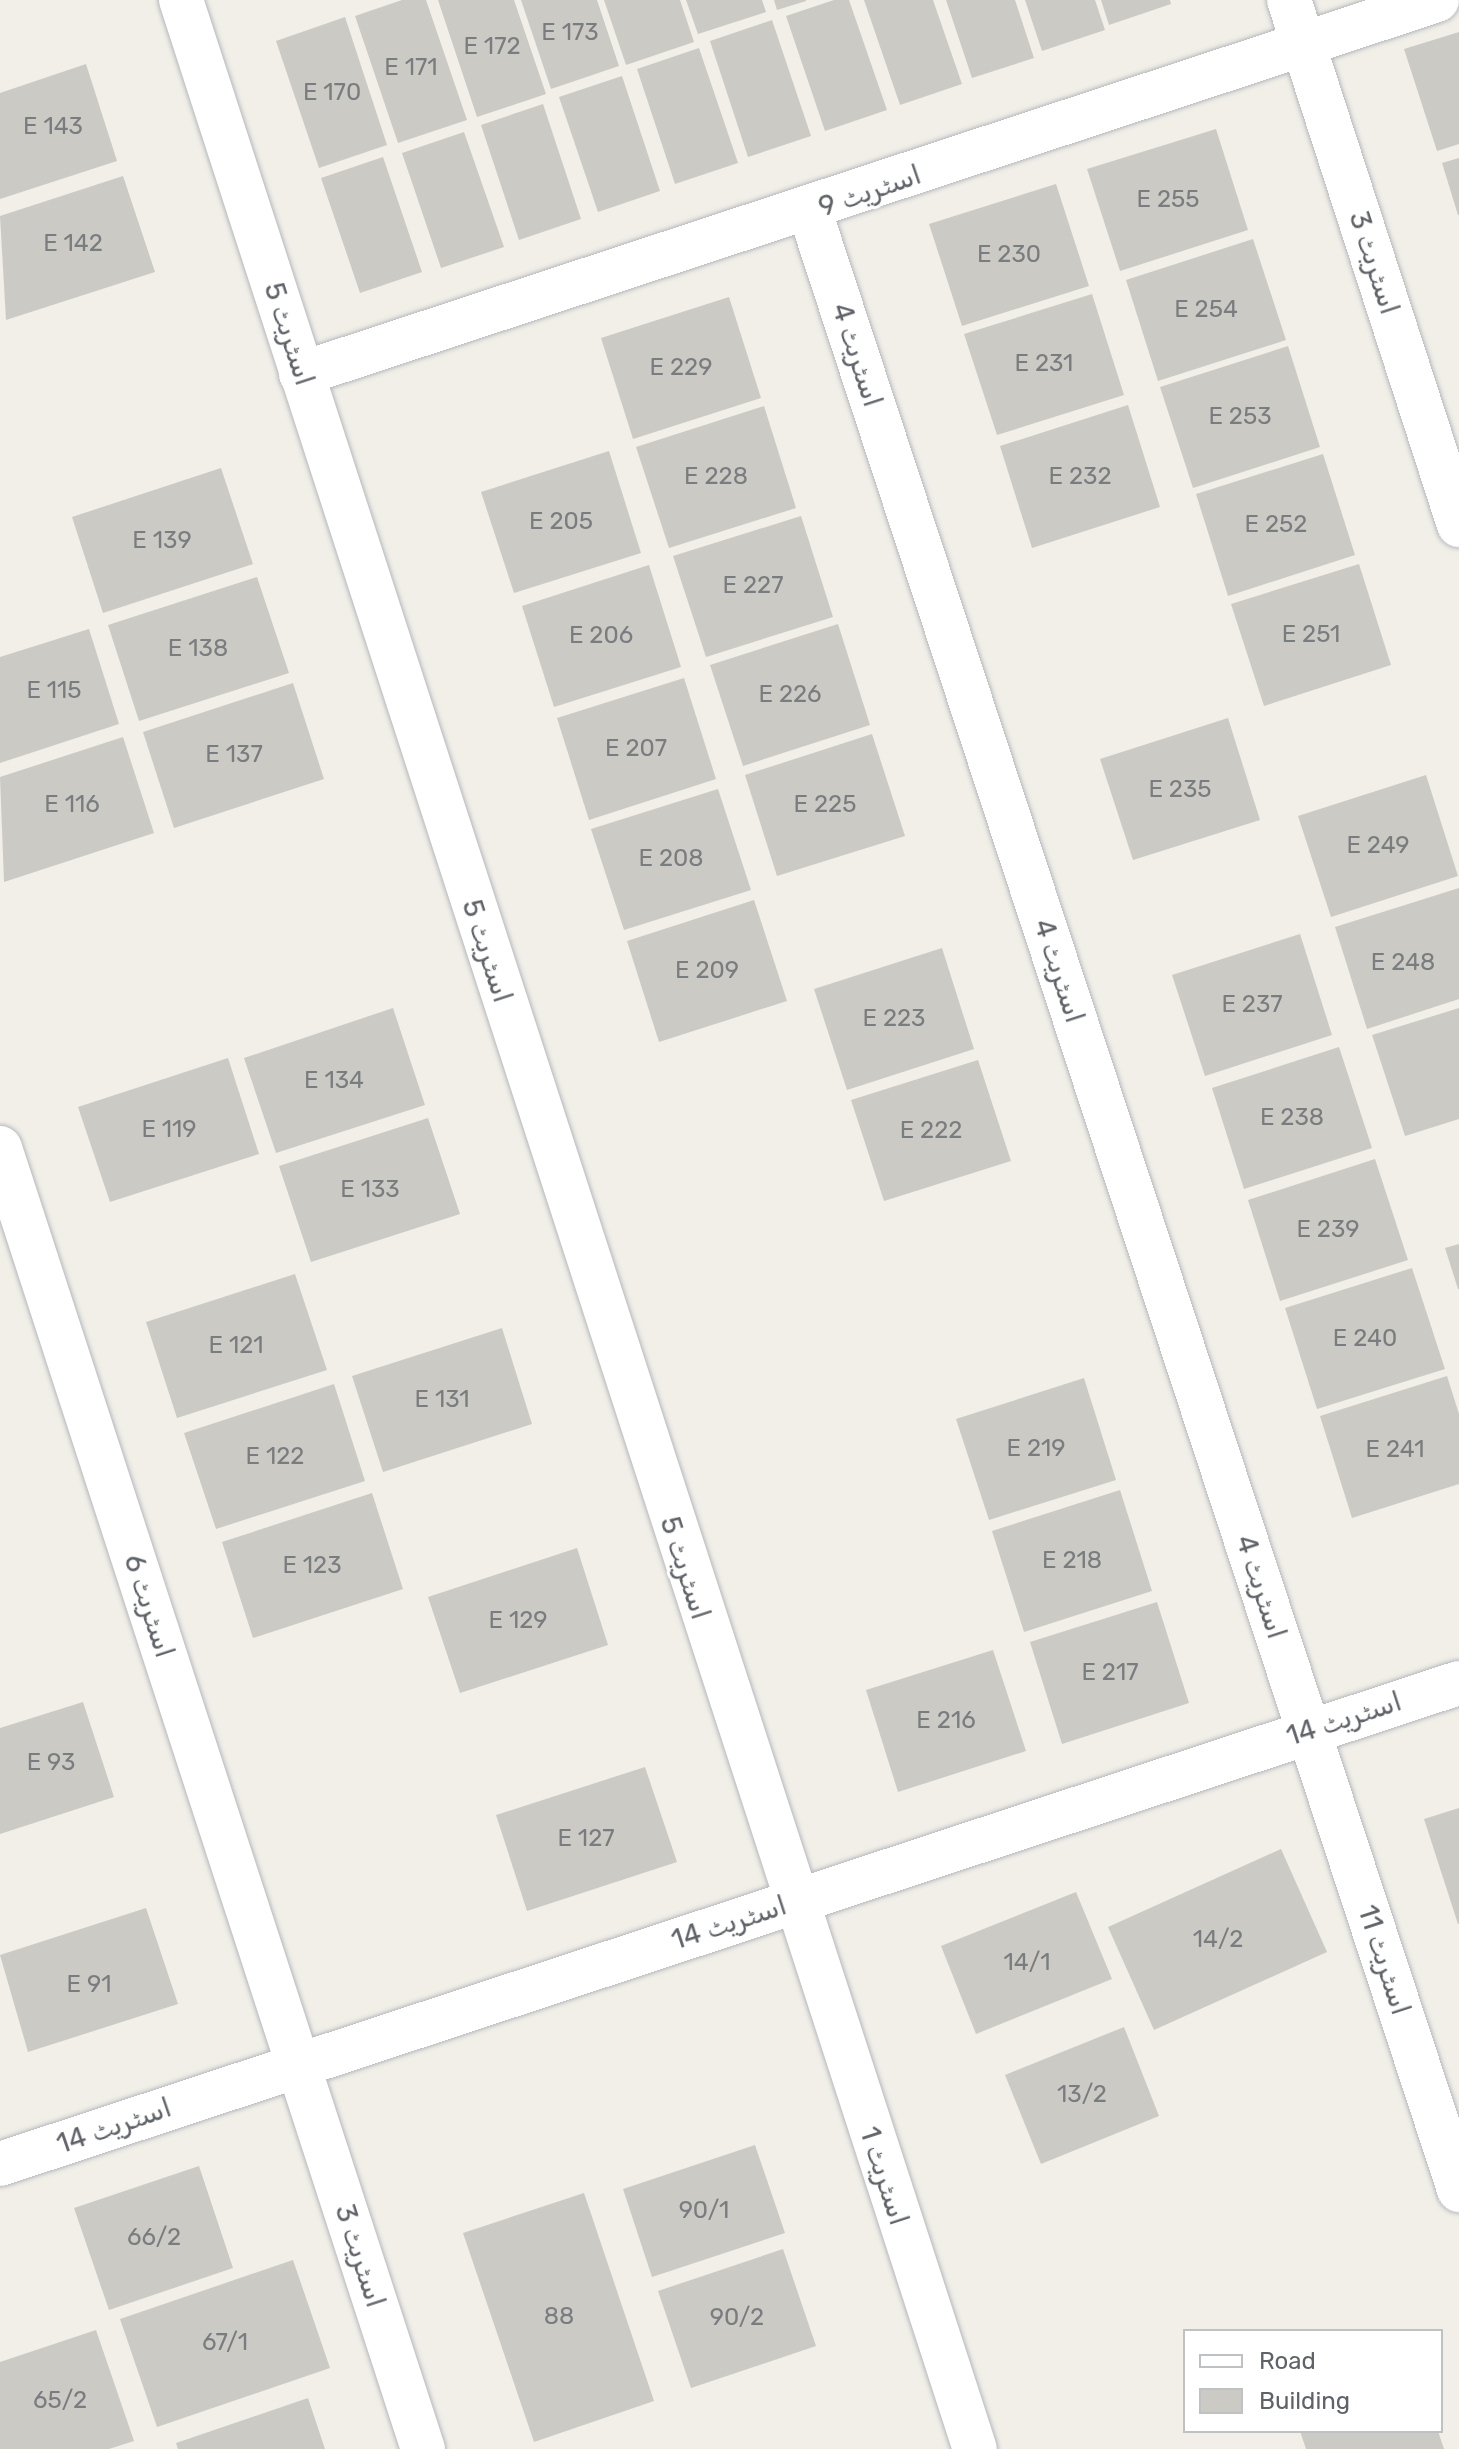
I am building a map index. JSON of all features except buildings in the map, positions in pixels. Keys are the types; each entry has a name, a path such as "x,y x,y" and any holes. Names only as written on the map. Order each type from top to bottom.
{"street":[{"name":"اسٹریٹ 5","path":"181,0 793,1902"},
{"name":"اسٹریٹ 3","path":"1289,0 1459,525"},
{"name":"اسٹریٹ 9","path":"301,374 810,212 1302,41 1437,0"},
{"name":"اسٹریٹ 4","path":"810,212 1308,1730"},
{"name":"اسٹریٹ 6","path":"0,1148 298,2063"},
{"name":"اسٹریٹ 14","path":"0,2164 1308,1730 1459,1683"},
{"name":"اسٹریٹ 11","path":"1308,1730 1459,2190"},
{"name":"اسٹریٹ 1","path":"793,1902 975,2449"},
{"name":"اسٹریٹ 3","path":"298,2063 423,2449"}]}
